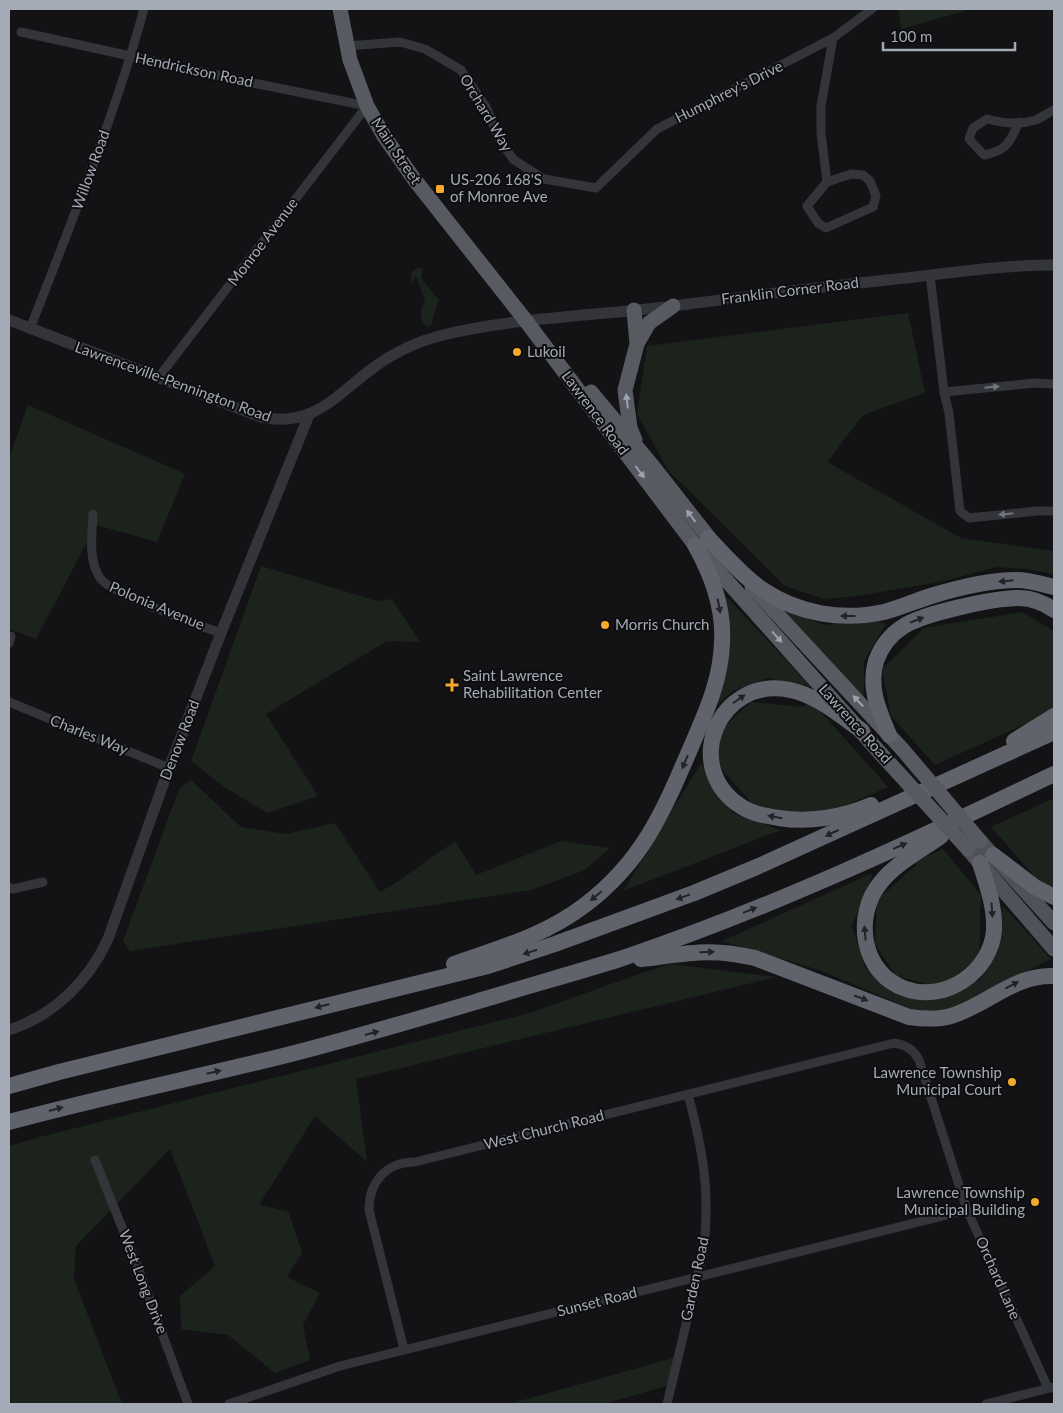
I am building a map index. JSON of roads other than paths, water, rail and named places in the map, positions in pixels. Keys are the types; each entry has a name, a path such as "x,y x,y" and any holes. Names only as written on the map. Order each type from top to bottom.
{"highway":[{"name":"Main Street","path":"340,9 346,46 359,86 367,106 384,136 414,179 526,321"},
{"path":"638,448 630,428 625,390 637,344 649,323 673,306"},
{"path":"634,310 637,344"},
{"name":"Lawrence Road","path":"526,321 570,366 638,448 701,542 903,750 974,845"},
{"name":"Lawrence Road","path":"526,321 701,542 881,754 974,845"},
{"path":"701,542 763,589 795,606 831,615 849,616 886,611 932,596 990,583 1017,580 1054,587"},
{"path":"356,998 540,933 560,922 590,900 623,870 638,852 665,807 712,700 720,669 722,640 718,601 701,542"},
{"path":"889,735 875,696 874,672 881,650 896,632 917,620 948,610 1004,600 1019,598 1031,600 1054,610"},
{"path":"862,731 802,693 773,688 755,691 734,703 718,722 711,747 714,770 725,792 743,808 752,812 785,819 819,819 837,816 865,808 892,797 924,791"},
{"path":"963,774 1054,716"},
{"path":"9,1086 488,966 555,944 694,893 758,866 1054,732"},
{"path":"9,1122 374,1032 606,963 663,944 768,903 927,835 1054,774"},
{"path":"1007,797 1054,780"},
{"path":"973,812 889,873 868,903 864,927 868,951 882,973 905,989 914,991 940,991 960,984 971,976 990,947 994,929 987,859"},
{"path":"987,859 1054,897"},
{"path":"606,963 688,952 712,951 733,953 755,958 909,1016 923,1019 950,1016 963,1012 1022,980 1033,977 1054,976"}],"main road":[{"name":"Lawrence Road","path":"974,845 1054,923"},
{"name":"Lawrence Road","path":"987,859 1054,949"}],"street":[{"name":"Willow Road","path":"30,329 85,188 131,56 144,9"},
{"name":"Humphrey's Drive","path":"596,188 657,128 833,38 872,9"},
{"name":"Hendrickson Road","path":"21,32 367,106"},
{"path":"827,182 821,134 822,106 833,38"},
{"name":"Orchard Way","path":"346,46 400,42 426,49 461,70 486,107 500,141 514,160 544,179 596,188"},
{"name":"Monroe Avenue","path":"158,378 367,106"},
{"path":"1019,122 1011,139 998,152 984,155 969,139 973,128 987,119 1004,124 1019,122 1035,120 1054,110"},
{"path":"851,174 863,175 870,182 876,196 873,207 826,228 818,223 807,206 827,182 851,174"},
{"name":"Franklin Corner Road","path":"526,321 1052,262"},
{"path":"930,275 960,511 969,518 1054,511"},
{"name":"Lawrenceville-Pennington Road","path":"9,320 261,417 285,420 309,415 320,409 374,367 417,344 455,333 526,321"},
{"path":"944,392 1035,382 1054,384"},
{"name":"Denow Road","path":"9,1030 35,1019 67,997 92,970 108,940 169,768 309,415"},
{"name":"Polonia Avenue","path":"93,514 92,548 95,568 104,583 181,618 221,633"},
{"name":"Charles Way","path":"9,702 169,768"},
{"path":"9,887 13,889 42,882"},
{"name":"West Church Road","path":"404,1349 369,1210 371,1191 383,1173 400,1163 415,1162 887,1044"},
{"name":"Orchard Lane","path":"887,1044 902,1044 910,1048 919,1060 967,1210 1051,1388"},
{"name":"Garden Road","path":"667,1404 704,1249 706,1223 706,1185 702,1151 688,1094"},
{"name":"West Long Drive","path":"95,1160 139,1270 188,1404"},
{"name":"Sunset Road","path":"229,1404 340,1366 404,1349 967,1210"},
{"path":"986,1404 1051,1388"}],"place":[{"name":"US-206 168'S of Monroe Ave","path":"440,189"},
{"name":"Lukoil","path":"517,352"},
{"name":"Morris Church","path":"605,625"},
{"name":"Saint Lawrence Rehabilitation Center","path":"452,685"},
{"name":"Lawrence Township Municipal Court","path":"1012,1082"},
{"name":"Lawrence Township Municipal Building","path":"1035,1202"}]}
